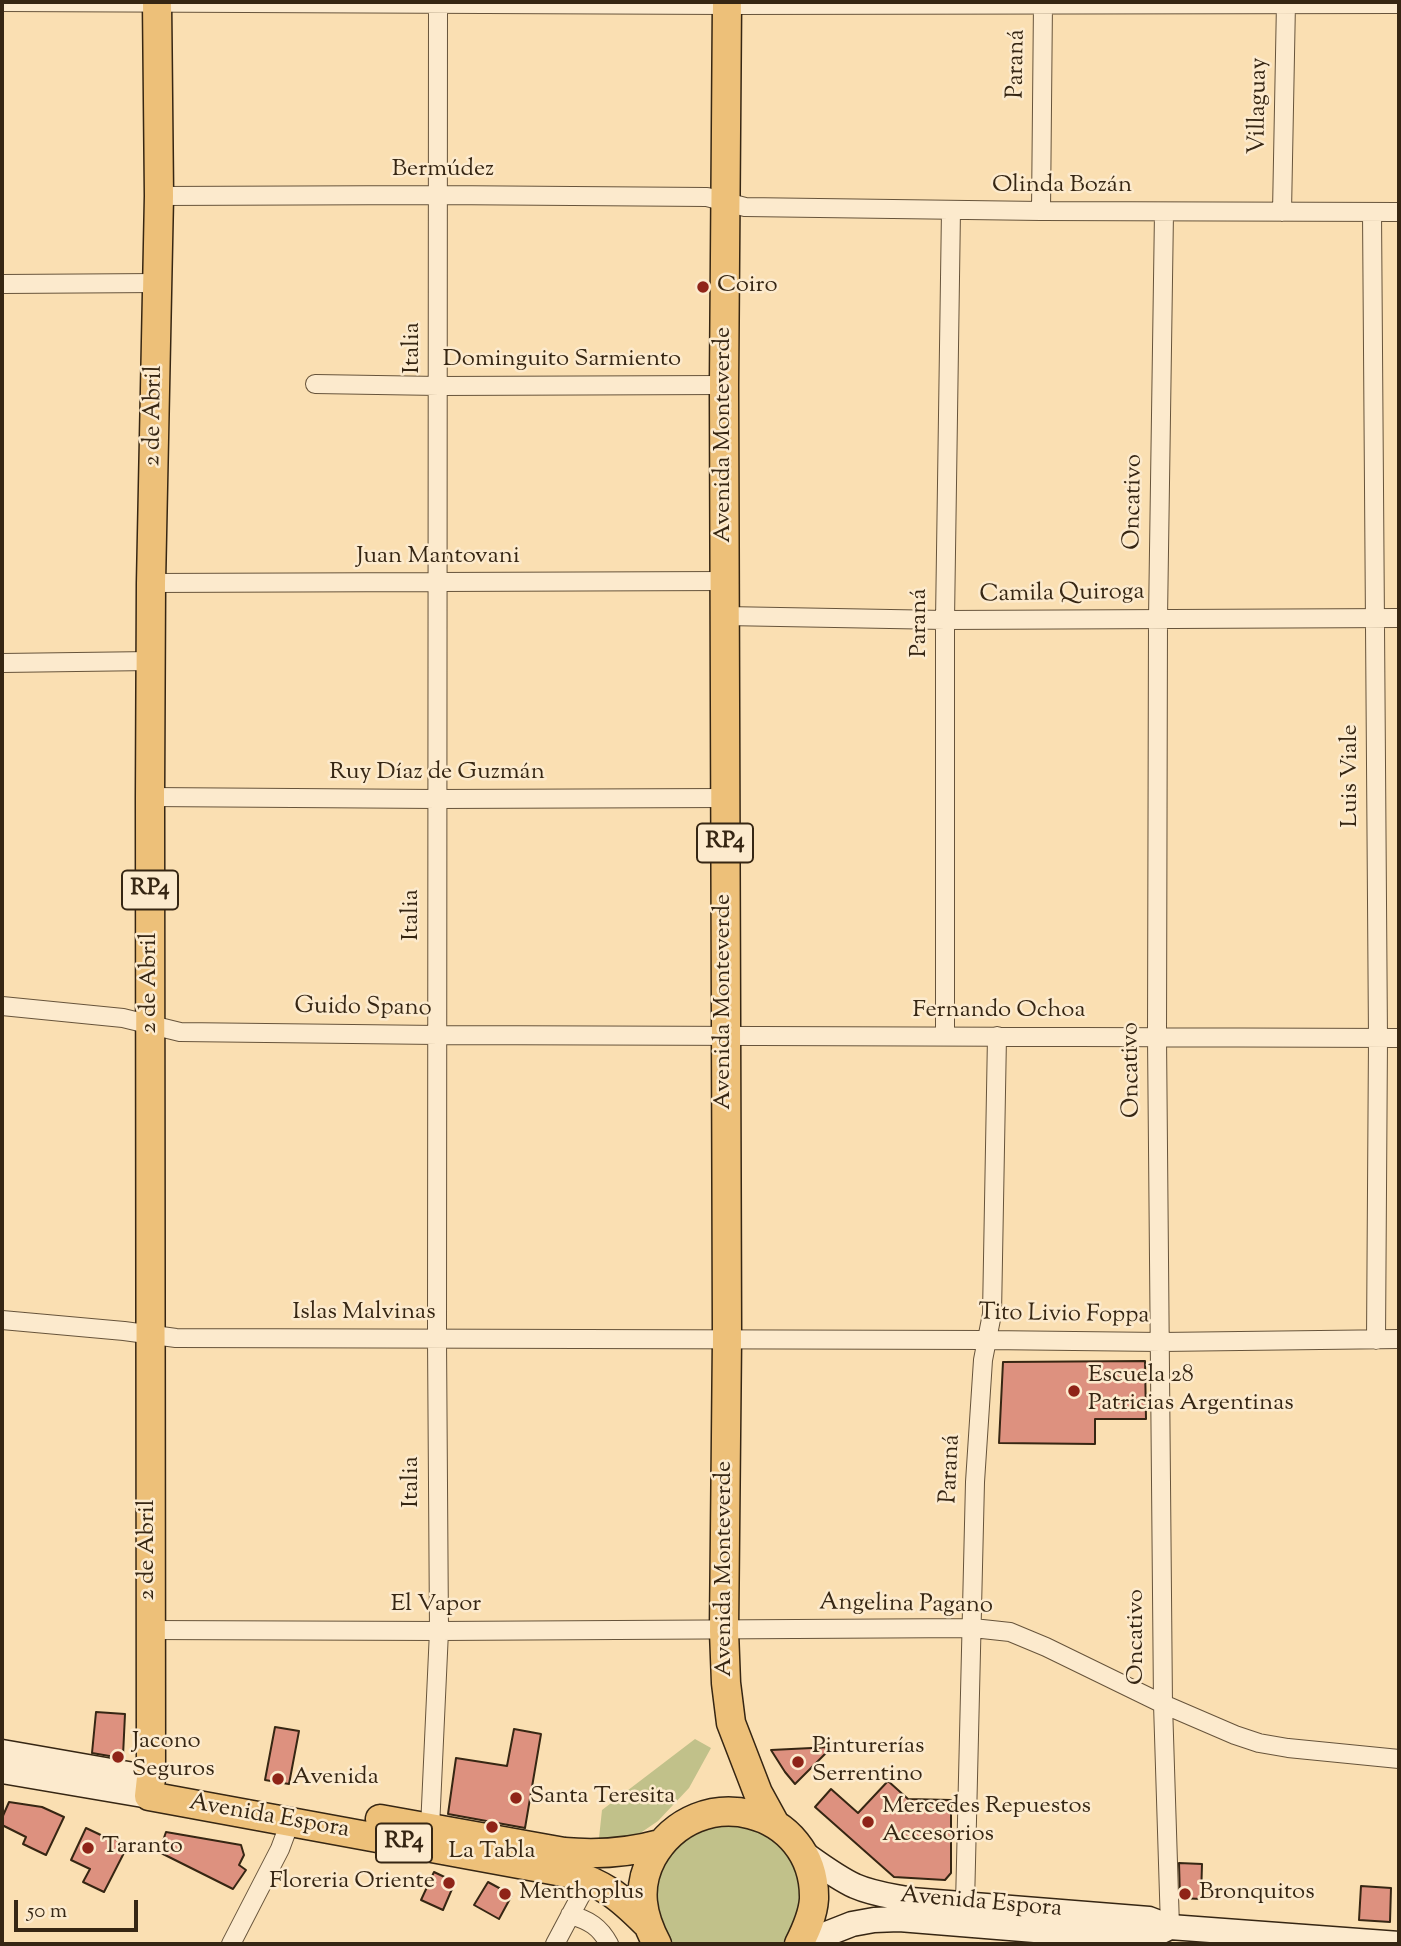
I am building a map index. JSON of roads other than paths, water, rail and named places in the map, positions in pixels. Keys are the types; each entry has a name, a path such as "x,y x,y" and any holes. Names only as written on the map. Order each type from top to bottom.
{"main road":[{"name":"2 de Abril","path":"150,1787 150,661 159,197 157,2"},
{"name":"Avenida Monteverde","path":"727,3 724,385 727,1339 724,1630 726,1683 732,1724 758,1793 775,1824"},
{"name":"Avenida Espora","path":"2,1752 290,1822 568,1873 612,1891 651,1934"},
{"name":"Avenida Espora","path":"2,1771 150,1787 430,1828 564,1852 613,1853 660,1844"},
{"name":"RP4","path":"651,1934 642,1895 646,1868 660,1844 678,1826 701,1814 727,1810 752,1814 775,1824 802,1852 811,1875 814,1899 810,1923 800,1944"},
{"name":"Avenida Espora","path":"802,1852 857,1887 911,1900 1149,1919 1170,1927 1295,1941 1399,1944"},
{"name":"Avenida Espora","path":"800,1944 852,1924 874,1920 899,1919 1003,1936 1145,1939 1170,1927"}],"street":[{"path":"2,2 1399,4"},
{"name":"Paraná","path":"1041,211 1043,2"},
{"name":"Italia","path":"430,1828 439,1631 436,583 439,386 438,3"},
{"name":"Villaguay","path":"1282,212 1286,3"},
{"name":"Bermúdez","path":"159,197 707,197 726,203"},
{"name":"Olinda Bozán","path":"726,203 745,206 951,210 1399,212"},
{"name":"Paraná","path":"945,1035 945,620 951,210"},
{"name":"Oncativo","path":"1164,212 1158,618 1157,1037 1163,1704 1170,1927"},
{"name":"Luis Viale","path":"1372,212 1378,1039 1376,1340"},
{"path":"2,284 158,283"},
{"name":"Dominguito Sarmiento","path":"315,384 724,385"},
{"name":"Juan Mantovani","path":"151,583 725,581"},
{"name":"Camila Quiroga","path":"726,616 945,620 1399,618"},
{"path":"2,663 150,661"},
{"name":"Ruy Díaz de Guzmán","path":"150,797 725,798"},
{"name":"Guido Spano","path":"2,1006 123,1018 180,1032 725,1036"},
{"name":"Fernando Ochoa","path":"725,1036 1399,1038"},
{"name":"Paraná","path":"965,1905 975,1482 983,1360 992,1314 998,1036"},
{"name":"Islas Malvinas","path":"2,1320 176,1338 727,1339"},
{"name":"Tito Livio Foppa","path":"727,1339 1161,1342 1399,1339"},
{"name":"Angelina Pagano","path":"724,1630 973,1628 1010,1632 1163,1704 1259,1743 1399,1759"},
{"name":"El Vapor","path":"149,1630 724,1630"},
{"path":"231,1944 280,1849 290,1822"},
{"path":"555,1944 589,1880"},
{"path":"570,1915 593,1923 609,1944"}],"place":[{"name":"Coiro","path":"703,287"},
{"name":"Escuela 28 Patricias Argentinas","path":"1074,1391"},
{"name":"Jacono Seguros","path":"118,1757"},
{"name":"Pinturerías Serrentino","path":"798,1762"},
{"name":"Avenida","path":"278,1779"},
{"name":"Santa Teresita","path":"516,1798"},
{"name":"Mercedes Repuestos Accesorios","path":"868,1822"},
{"name":"La Tabla","path":"492,1827"},
{"name":"Taranto","path":"88,1848"},
{"name":"Floreria Oriente","path":"449,1883"},
{"name":"Menthoplus","path":"505,1894"},
{"name":"Bronquitos","path":"1185,1894"}]}
